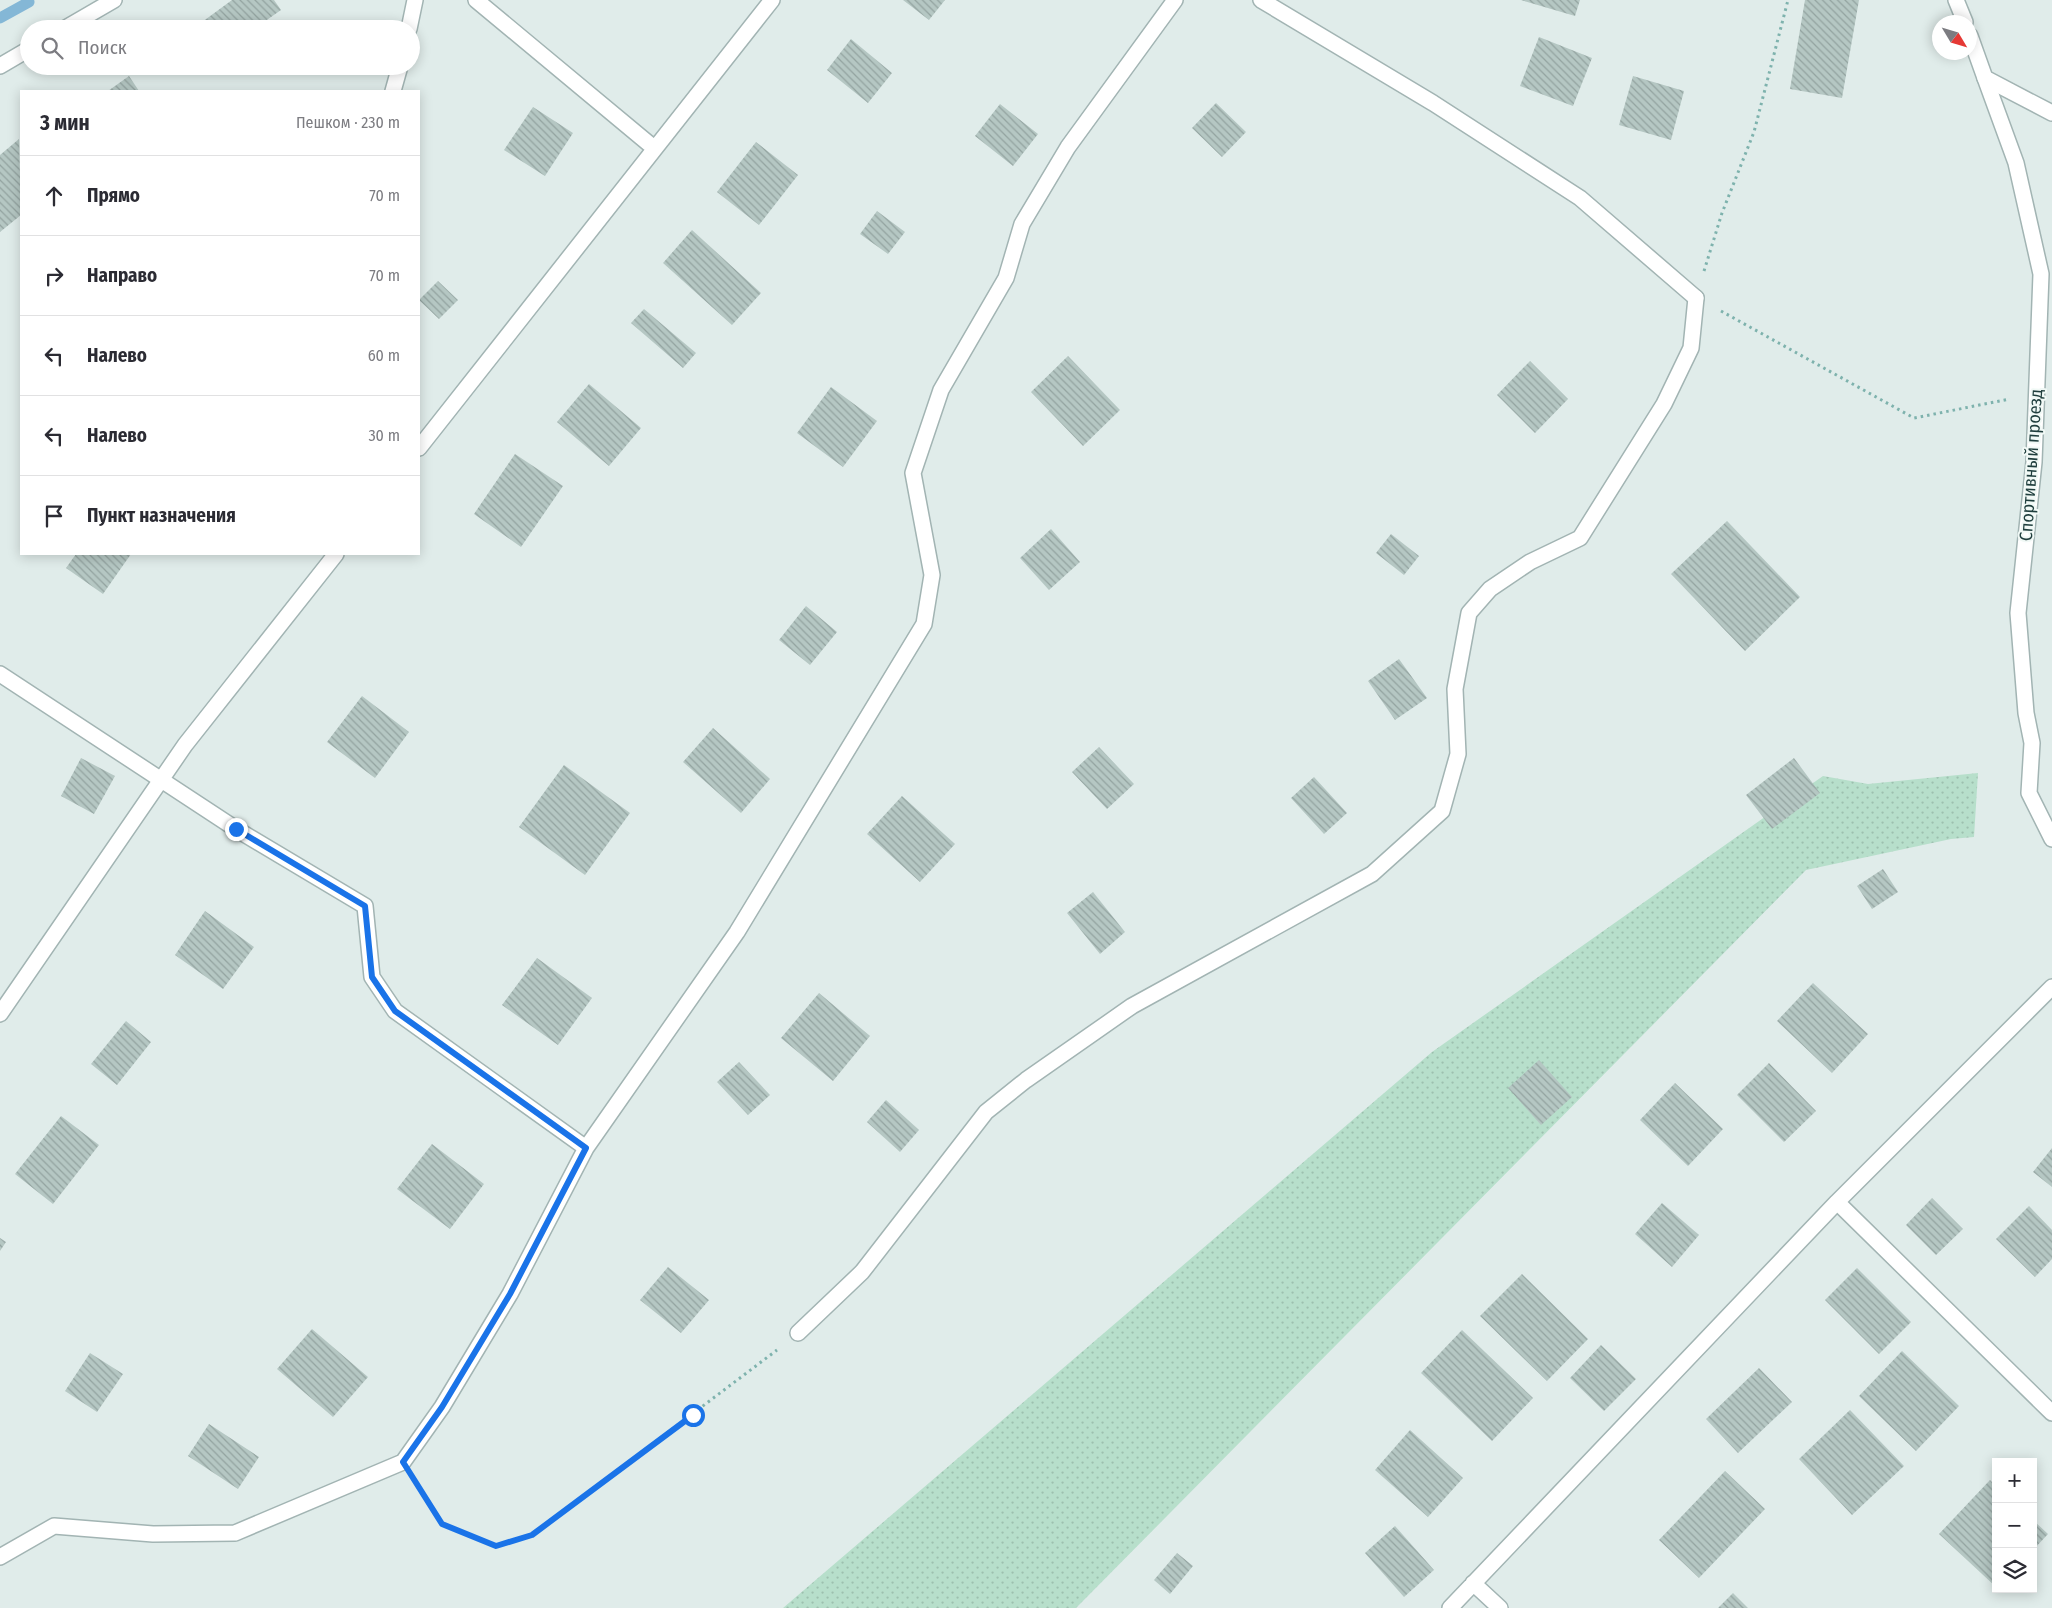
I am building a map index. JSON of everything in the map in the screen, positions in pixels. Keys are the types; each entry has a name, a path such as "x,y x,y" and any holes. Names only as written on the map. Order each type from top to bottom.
{"street":[{"path":"80,20 114,0"},
{"path":"411,20 415,0"},
{"path":"476,0 654,148"},
{"path":"420,447 772,0"},
{"path":"0,1557 54,1526 153,1534 236,1533 403,1462 442,1407 510,1294 586,1148 738,932 924,624 932,575 913,473 941,390 1006,278 1022,224 1068,147 1175,0"},
{"path":"798,1334 862,1272 986,1112 1026,1080 1132,1006 1372,874 1442,811 1458,754 1455,689 1469,613 1490,588 1530,562 1580,538 1664,404 1691,348 1696,298 1580,198 1433,103 1261,0"},
{"path":"1956,0 1961,15"},
{"path":"0,66 20,54"},
{"name":"Спортивный проезд","path":"1977,56 2016,163 2041,274 2034,462 2018,613 2026,713 2032,743 2029,793 2052,839"},
{"path":"393,90 397,75"},
{"path":"1985,78 2052,113"},
{"path":"0,1014 185,745 335,555"},
{"path":"0,674 236,829 365,906 372,977 395,1011 586,1148"},
{"path":"1450,1608 1837,1202 2052,987"},
{"path":"1837,1202 2052,1414"},
{"path":"1473,1583 1500,1608"}],"path":[{"path":"1788,0 1754,132 1722,213 1696,298 1914,418 2036,394"},
{"path":"403,1462 442,1524 496,1546 532,1535 798,1334"}],"green space":[{"path":"1978,773 1974,837 1951,839 1806,870 1076,1608 783,1608 1432,1052 1823,776 1868,784"}],"building":[{"path":"232,0 274,0 281,10 267,20 205,20"},
{"path":"903,0 945,0 929,20"},
{"path":"1521,0 1580,0 1575,16"},
{"path":"1805,0 1859,0 1842,98 1790,89"},
{"path":"1539,37 1592,58 1573,106 1520,86"},
{"path":"851,39 892,73 868,103 827,70"},
{"path":"129,76 138,90 109,90"},
{"path":"1633,76 1684,91 1671,140 1619,125"},
{"path":"1216,103 1246,132 1222,157 1192,128"},
{"path":"1000,104 1038,134 1013,166 975,136"},
{"path":"533,107 573,133 545,176 504,150"},
{"path":"19,139 20,216 0,232 0,155"},
{"path":"756,142 798,175 759,225 717,192"},
{"path":"877,211 905,232 888,254 860,234"},
{"path":"692,230 761,293 732,325 663,263"},
{"path":"438,281 458,300 439,319 420,299"},
{"path":"644,309 696,353 683,368 631,323"},
{"path":"1068,356 1120,410 1083,446 1031,392"},
{"path":"1530,361 1568,399 1535,433 1497,395"},
{"path":"589,384 641,428 609,466 557,422"},
{"path":"831,387 877,421 843,467 797,433"},
{"path":"515,454 563,486 521,547 474,514"},
{"path":"1727,521 1800,597 1745,651 1671,574"},
{"path":"1051,529 1080,562 1049,590 1020,558"},
{"path":"1391,534 1419,556 1404,575 1376,553"},
{"path":"75,555 130,555 103,594 66,568"},
{"path":"806,606 837,632 810,665 779,640"},
{"path":"1399,659 1427,698 1395,720 1368,681"},
{"path":"362,696 409,732 375,778 327,742"},
{"path":"713,728 770,779 741,813 683,762"},
{"path":"1099,747 1134,784 1107,809 1072,772"},
{"path":"81,758 115,776 94,814 61,796"},
{"path":"1794,758 1820,793 1772,829 1746,795"},
{"path":"564,765 630,813 585,875 519,827"},
{"path":"1314,777 1347,813 1324,834 1291,798"},
{"path":"902,796 955,844 920,882 867,834"},
{"path":"1883,869 1898,892 1872,909 1857,886"},
{"path":"1093,892 1125,932 1100,954 1067,913"},
{"path":"205,911 254,947 223,989 175,955"},
{"path":"537,958 592,998 558,1045 502,1005"},
{"path":"1813,983 1868,1034 1832,1073 1777,1021"},
{"path":"819,993 870,1036 833,1081 781,1038"},
{"path":"126,1021 151,1042 117,1085 91,1064"},
{"path":"1539,1060 1572,1097 1541,1125 1508,1088"},
{"path":"739,1062 770,1095 748,1115 717,1082"},
{"path":"1769,1063 1816,1111 1784,1142 1737,1095"},
{"path":"1675,1083 1723,1129 1688,1166 1640,1120"},
{"path":"886,1100 919,1130 900,1152 867,1122"},
{"path":"61,1116 99,1145 53,1204 15,1174"},
{"path":"432,1144 484,1184 450,1229 397,1189"},
{"path":"2052,1148 2052,1187 2033,1172"},
{"path":"1932,1198 1963,1229 1936,1255 1906,1225"},
{"path":"1662,1203 1699,1235 1672,1267 1635,1234"},
{"path":"2029,1206 2052,1230 2052,1259 2035,1277 1996,1239"},
{"path":"0,1238 6,1242 0,1251"},
{"path":"668,1267 709,1300 681,1333 640,1300"},
{"path":"1857,1268 1911,1322 1879,1354 1825,1300"},
{"path":"1522,1274 1588,1339 1547,1381 1480,1316"},
{"path":"312,1329 368,1377 333,1417 277,1369"},
{"path":"1462,1330 1533,1398 1492,1441 1421,1373"},
{"path":"1601,1345 1636,1379 1604,1411 1570,1378"},
{"path":"1902,1351 1959,1406 1916,1451 1859,1396"},
{"path":"90,1353 123,1374 97,1412 65,1391"},
{"path":"1759,1368 1792,1402 1738,1453 1706,1419"},
{"path":"1850,1410 1904,1466 1852,1515 1799,1459"},
{"path":"209,1424 259,1457 238,1489 188,1456"},
{"path":"1410,1430 1463,1478 1428,1517 1375,1470"},
{"path":"1725,1471 1765,1509 1699,1578 1659,1540"},
{"path":"1990,1480 1992,1482 1992,1583 1939,1534"},
{"path":"2037,1524 2048,1534 2037,1546"},
{"path":"1395,1526 1434,1570 1404,1597 1365,1553"},
{"path":"1177,1553 1193,1566 1170,1594 1154,1580"},
{"path":"1733,1593 1748,1608 1718,1608"}],"waterway":[{"path":"0,18 29,2"}],"route":[{"path":"236,829 332,884 365,906 372,977 395,1011 586,1148 510,1294 442,1407 403,1462 442,1524 496,1546 532,1535 693,1415"}]}
